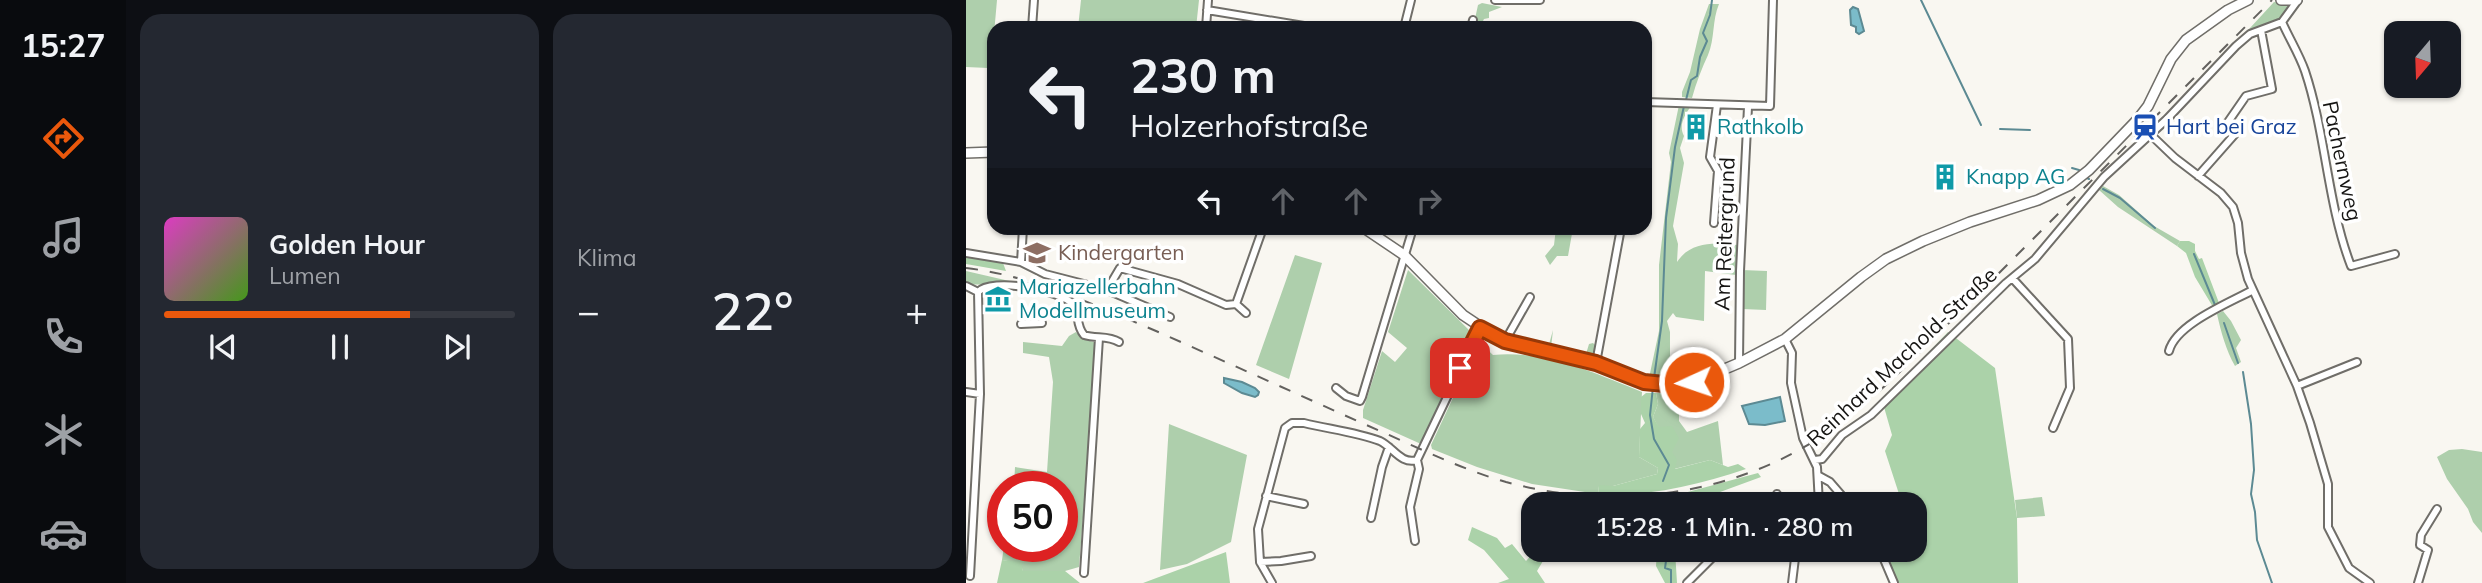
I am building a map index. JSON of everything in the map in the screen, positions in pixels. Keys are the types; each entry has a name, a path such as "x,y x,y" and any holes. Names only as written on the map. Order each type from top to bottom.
{"main road":[{"path":"1374,235 1404,255 1462,315 1505,341 1596,363 1644,382 1694,382 1785,339 1861,276 1886,259 1970,222 2038,200 2070,186 2138,119 2148,106 2171,59 2186,40 2228,10 2248,0"},
{"path":"2281,0 2298,0"},
{"path":"966,153 987,152"}],"street":[{"path":"1032,21 1034,0"},
{"path":"1206,21 1208,0"},
{"path":"1406,21 1411,0"},
{"path":"1495,0 1541,0"},
{"path":"1652,102 1770,106 1773,0"},
{"path":"2282,22 2298,0"},
{"path":"1207,10 1274,21"},
{"name":"Reinhard Machold-Straße","path":"1815,460 1822,459 1842,435 1871,415 2035,259 2104,177 2204,82 2236,46 2250,34 2282,22"},
{"name":"Pachernweg","path":"2282,22 2304,70 2340,235 2351,266 2395,254"},
{"path":"2198,176 2235,134 2235,128 2228,122 2246,96 2273,89 2260,30"},
{"path":"1714,223 1718,171 1710,157 1717,105"},
{"name":"Am Reitergrund","path":"1739,363 1740,271 1748,107"},
{"path":"2150,134 2175,158 2221,193 2233,207 2244,267 2297,386 2328,484 2328,527 2349,568 2370,583"},
{"path":"1021,262 1023,235"},
{"path":"1236,304 1261,235"},
{"path":"1336,388 1356,401 1360,401 1362,397 1411,235"},
{"path":"1596,363 1619,235"},
{"path":"966,253 1021,262 1045,274 1107,290 1170,317"},
{"path":"1107,290 1120,268 1178,284 1226,305 1236,304 1246,313"},
{"name":"Reinhard Machold-Straße","path":"2013,279 2068,339 2070,388 2053,428"},
{"path":"970,576 980,394 978,292 992,284 1022,287 1058,296 1073,304 1077,324 1084,335 1110,337 1119,342"},
{"path":"966,286 978,292"},
{"path":"2169,351 2177,335 2190,325 2253,290"},
{"path":"1505,341 1530,297"},
{"path":"1021,324 1042,323"},
{"path":"1415,541 1410,506 1419,469 1417,460 1480,328"},
{"path":"1084,573 1099,338"},
{"path":"1785,339 1792,353 1791,383 1800,428 1810,457 1815,460 1819,492"},
{"path":"2297,386 2357,362"},
{"path":"966,392 980,394"},
{"path":"1272,583 1260,562 1258,528 1285,428 1292,423 1304,424 1379,441 1408,461 1417,460"},
{"path":"1371,518 1389,447"},
{"path":"1819,476 1830,482 1839,492"},
{"path":"1266,496 1304,504"},
{"path":"2418,583 2428,556 2428,550 2420,545 2421,535 2437,509"},
{"path":"1260,562 1311,556"},
{"path":"1686,583 1693,580 1706,562"},
{"path":"1792,583 1795,562"},
{"path":"1885,562 1895,583"}],"green space":[{"path":"966,0 997,0 995,21 987,21 987,68 966,67"},
{"path":"1081,0 1199,0 1197,21 1079,21"},
{"path":"2274,2 2286,4 2289,9 2280,19 2238,41"},
{"path":"1482,3 1502,7 1489,12 1489,18 1475,21 1478,5"},
{"path":"1709,4 1719,4 1710,49 1692,98 1682,97 1700,29"},
{"path":"1679,105 1691,106 1682,124 1684,136 1680,148 1684,163 1673,226 1678,244 1677,262 1696,247 1712,244 1737,245 1736,275 1705,271 1704,321 1676,317 1673,313 1667,321 1670,356 1660,379 1649,378 1659,331 1659,265 1671,162 1669,153"},
{"path":"2103,186 2119,195 2154,226 2180,241 2177,246 2118,207 2099,190"},
{"path":"1555,235 1572,235 1568,256 1557,256 1550,265 1545,256 1554,245"},
{"path":"2180,241 2195,244 2199,259 2202,258 2219,303 2213,307 2195,277 2186,253 2177,246"},
{"path":"1295,255 1322,263 1289,379 1256,365"},
{"path":"966,257 1003,263 1006,271 966,264"},
{"path":"1408,270 1471,332 1421,444 1363,418 1363,410 1382,351 1395,362 1407,348 1388,332"},
{"path":"1742,270 1767,271 1766,310 1742,309"},
{"path":"966,271 1030,286 970,284 966,283"},
{"path":"2223,311 2241,340 2236,348 2241,362 2235,366 2224,341 2217,314"},
{"path":"1553,330 1551,348 1586,354 1589,344 1593,343 1594,353 1590,357 1548,348"},
{"path":"1076,332 1083,339 1097,343 1079,567 1065,571 1023,571 1020,563 1014,562 1078,562 1078,471 1047,471 1053,382 1049,357 1023,353 1023,342 1062,346 1069,336"},
{"path":"1948,332 1995,368 2017,518 2018,583 1898,583 1890,562 1927,562 1927,492 1898,492 1885,451 1892,435 1882,400"},
{"path":"1479,342 1493,355 1531,356 1569,364 1642,392 1639,457 1658,468 1657,474 1613,486 1599,486 1598,492 1585,492 1532,484 1477,467 1432,449 1431,445"},
{"path":"1646,393 1656,393 1658,404 1653,417 1659,427 1672,426 1679,438 1672,452 1677,460 1675,469 1710,460 1728,467 1738,464 1746,469 1674,489 1598,492 1599,485 1613,486 1657,474 1658,468 1639,457 1640,429 1645,423 1641,414 1641,397"},
{"path":"1656,393 1679,393 1679,421 1687,432 1718,421 1723,465 1710,460 1674,469 1672,453 1653,417 1658,404"},
{"path":"1169,424 1247,455 1231,542 1187,564 1160,570"},
{"path":"2449,450 2482,452 2482,533 2447,479 2437,457"},
{"path":"1015,467 1041,471 1015,471"},
{"path":"1758,473 1761,477 1720,492 1688,492"},
{"path":"2042,497 2045,516 2017,518 2015,500"},
{"path":"1472,527 1497,538 1505,548 1512,544 1521,555 1521,562 1542,562 1537,571 1545,583 1498,583 1509,579 1484,550 1468,540"},
{"path":"1226,552 1230,583 1143,583"},
{"path":"1002,562 1021,562 1023,571 1065,571 1080,583 997,583"},
{"path":"1656,562 1676,562 1677,583 1665,583"}],"water":[{"path":"1853,7 1858,9 1864,31 1859,34 1856,27 1851,25 1850,10"},
{"path":"1224,378 1255,388 1259,392 1258,395 1255,397 1242,393 1224,383"},
{"path":"1780,397 1785,421 1765,425 1749,424 1742,406"}],"waterway":[{"path":"1686,100 1691,80 1697,76 1700,57 1707,41 1703,33 1712,0"},
{"path":"1921,0 1981,125"},
{"path":"1654,378 1662,321 1666,218 1675,147 1684,106"},
{"path":"2000,129 2030,130"},
{"path":"2072,168 2079,170"},
{"path":"2103,189 2120,198 2155,228"},
{"path":"2194,254 2215,305"},
{"path":"2224,323 2238,363"},
{"path":"2243,372 2251,424 2254,470 2251,494 2257,540 2272,583"},
{"path":"1653,387 1650,415 1654,439 1669,465 1663,481"},
{"path":"1666,562 1665,568 1671,570 1671,583"}],"railway":[{"path":"966,268 1016,278 1087,302 1434,455 1506,482 1587,496 1669,493 1709,485 1749,473 1786,457 1822,436 1868,401 2272,0"}],"place":[{"name":"Rathkolb","path":"1696,127"},
{"name":"Hart bei Graz","path":"2145,127"},
{"name":"Knapp AG","path":"1945,177"},
{"name":"Kindergarten","path":"1037,253"},
{"name":"Mariazellerbahn Modellmuseum","path":"998,299"}],"route":[{"path":"1460,368 1480,328 1505,341 1596,363 1644,382 1674,385 1694,382"}]}
